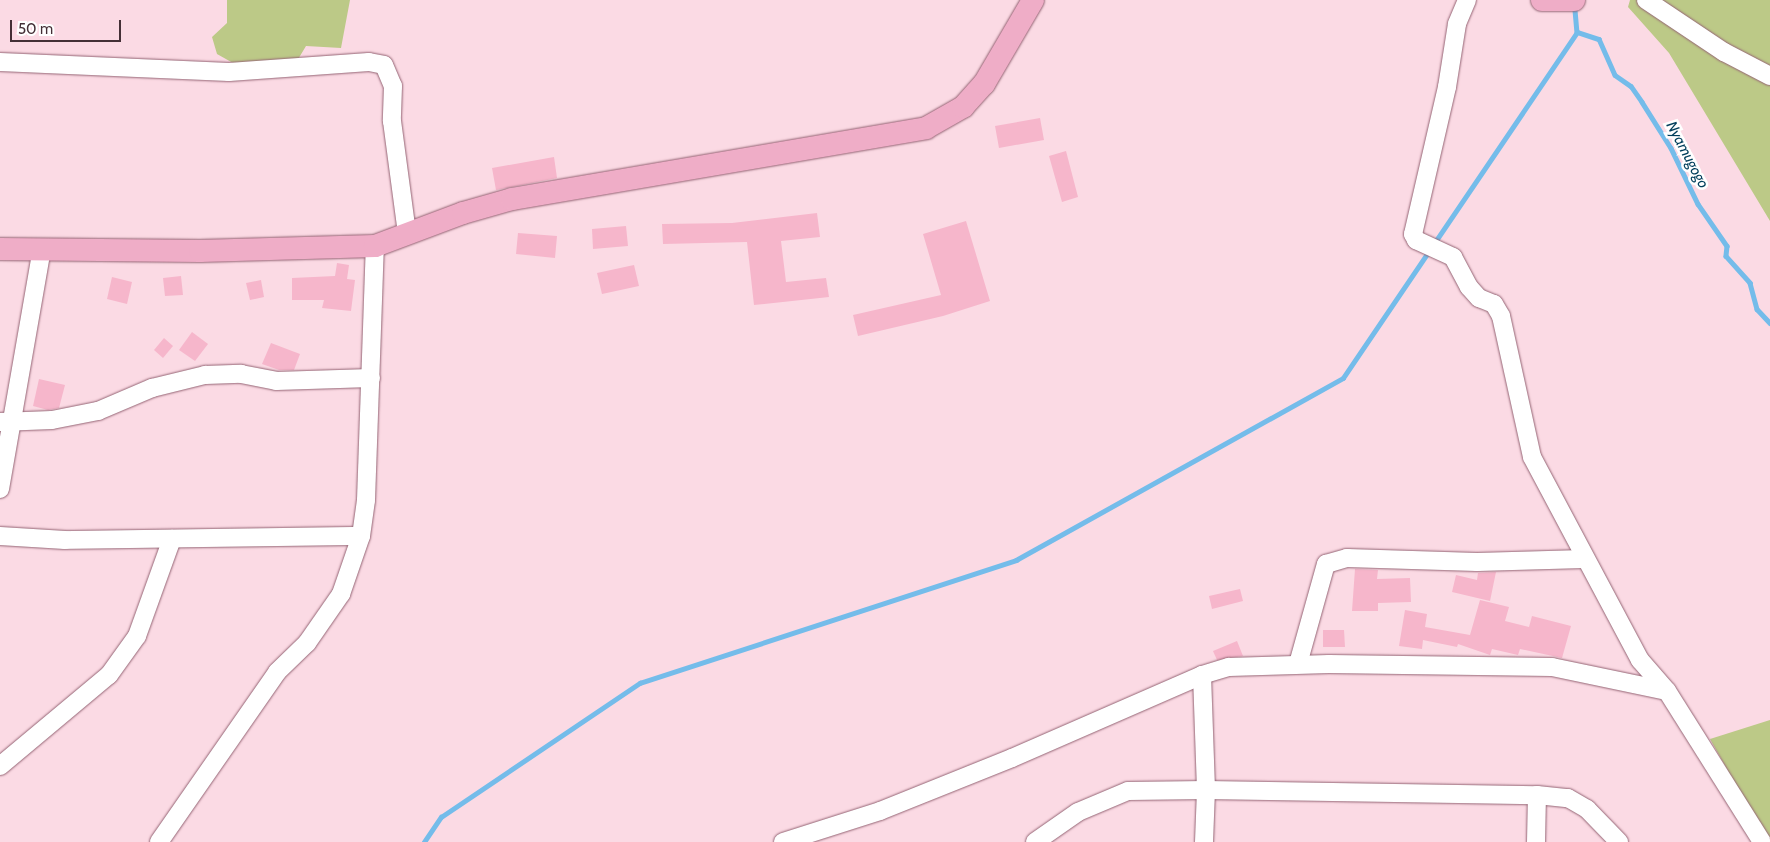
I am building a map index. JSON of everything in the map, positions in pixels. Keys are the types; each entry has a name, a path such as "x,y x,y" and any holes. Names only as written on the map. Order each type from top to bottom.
{"main road":[{"path":"0,248 200,251 375,246 471,211 570,187 926,128 963,107 984,84 1033,0"},
{"path":"1542,0 1574,0"}],"street":[{"path":"1467,0 1457,24 1448,88 1413,234 1416,240 1453,257 1469,287 1479,298 1494,304 1501,316 1532,457 1584,560 1640,660 1667,691 1762,842"},
{"path":"1646,0 1724,52 1770,76"},
{"path":"0,62 229,72 369,62 384,64 393,86 392,121 408,234"},
{"path":"159,842 277,672 324,622 341,594 361,536 366,500 375,246"},
{"path":"0,489 6,422 42,248"},
{"path":"6,422 52,420 98,412 152,388 206,375 240,374 276,380 371,378"},
{"path":"0,536 65,540 361,536"},
{"path":"0,766 109,675 137,636 172,539"},
{"path":"1298,664 1326,564 1347,558 1477,562 1584,560"},
{"path":"783,842 880,811 1012,758 1048,740 1202,675 1229,667 1298,664 1552,667 1667,691"},
{"path":"1202,675 1206,790 1204,842"},
{"path":"1035,842 1078,812 1128,791 1206,790 1537,795 1568,798 1586,809 1619,842"},
{"path":"1536,842 1537,795"}],"green space":[{"path":"227,0 350,0 341,48 306,46 297,61 248,68 233,63 217,54 212,37 227,23"},
{"path":"1630,0 1770,0 1770,221 1669,53 1628,7"},
{"path":"1770,720 1770,842 1768,842 1710,739"}],"building":[{"path":"1040,118 1044,140 999,148 995,126"},
{"path":"1066,151 1078,197 1062,202 1049,156"},
{"path":"554,157 557,178 496,190 492,168"},
{"path":"817,213 820,237 781,241 786,282 826,278 829,297 754,305 747,242 663,244 662,224 732,223"},
{"path":"966,221 990,301 943,316 858,336 853,315 941,295 923,234"},
{"path":"626,226 628,246 593,249 592,229"},
{"path":"518,233 557,236 555,258 516,254"},
{"path":"337,263 349,265 347,279 355,280 351,311 322,308 324,300 292,300 292,278 335,276"},
{"path":"634,265 639,286 602,294 597,273"},
{"path":"181,276 183,295 165,296 163,278"},
{"path":"112,277 132,282 127,304 107,299"},
{"path":"261,280 264,297 250,300 246,283"},
{"path":"192,332 208,344 195,361 179,350"},
{"path":"164,338 173,346 163,358 154,350"},
{"path":"271,343 300,354 294,370 279,370 262,364"},
{"path":"39,379 65,385 59,408 48,410 33,406"},
{"path":"1355,569 1378,570 1377,579 1410,578 1411,602 1378,603 1378,611 1352,611"},
{"path":"1496,572 1490,601 1452,592 1456,575 1477,580 1478,573"},
{"path":"1240,589 1243,601 1212,609 1209,596"},
{"path":"1480,600 1509,607 1505,621 1529,627 1532,616 1571,626 1562,658 1520,649 1518,655 1492,649 1490,655 1458,644 1457,647 1423,640 1422,649 1399,646 1405,610 1427,614 1425,627 1470,635"},
{"path":"1323,630 1344,630 1345,647 1323,647"},
{"path":"1237,641 1243,656 1217,660 1213,651"}],"waterway":[{"name":"Nyamugogo","path":"1575,10 1577,32 1599,39 1615,75 1631,86 1642,102 1671,148 1698,204 1727,246 1726,256 1750,283 1757,309 1770,323"},
{"path":"1433,245 1577,32"},
{"path":"424,842 441,817 640,683 1016,560 1343,378 1429,251"}]}
